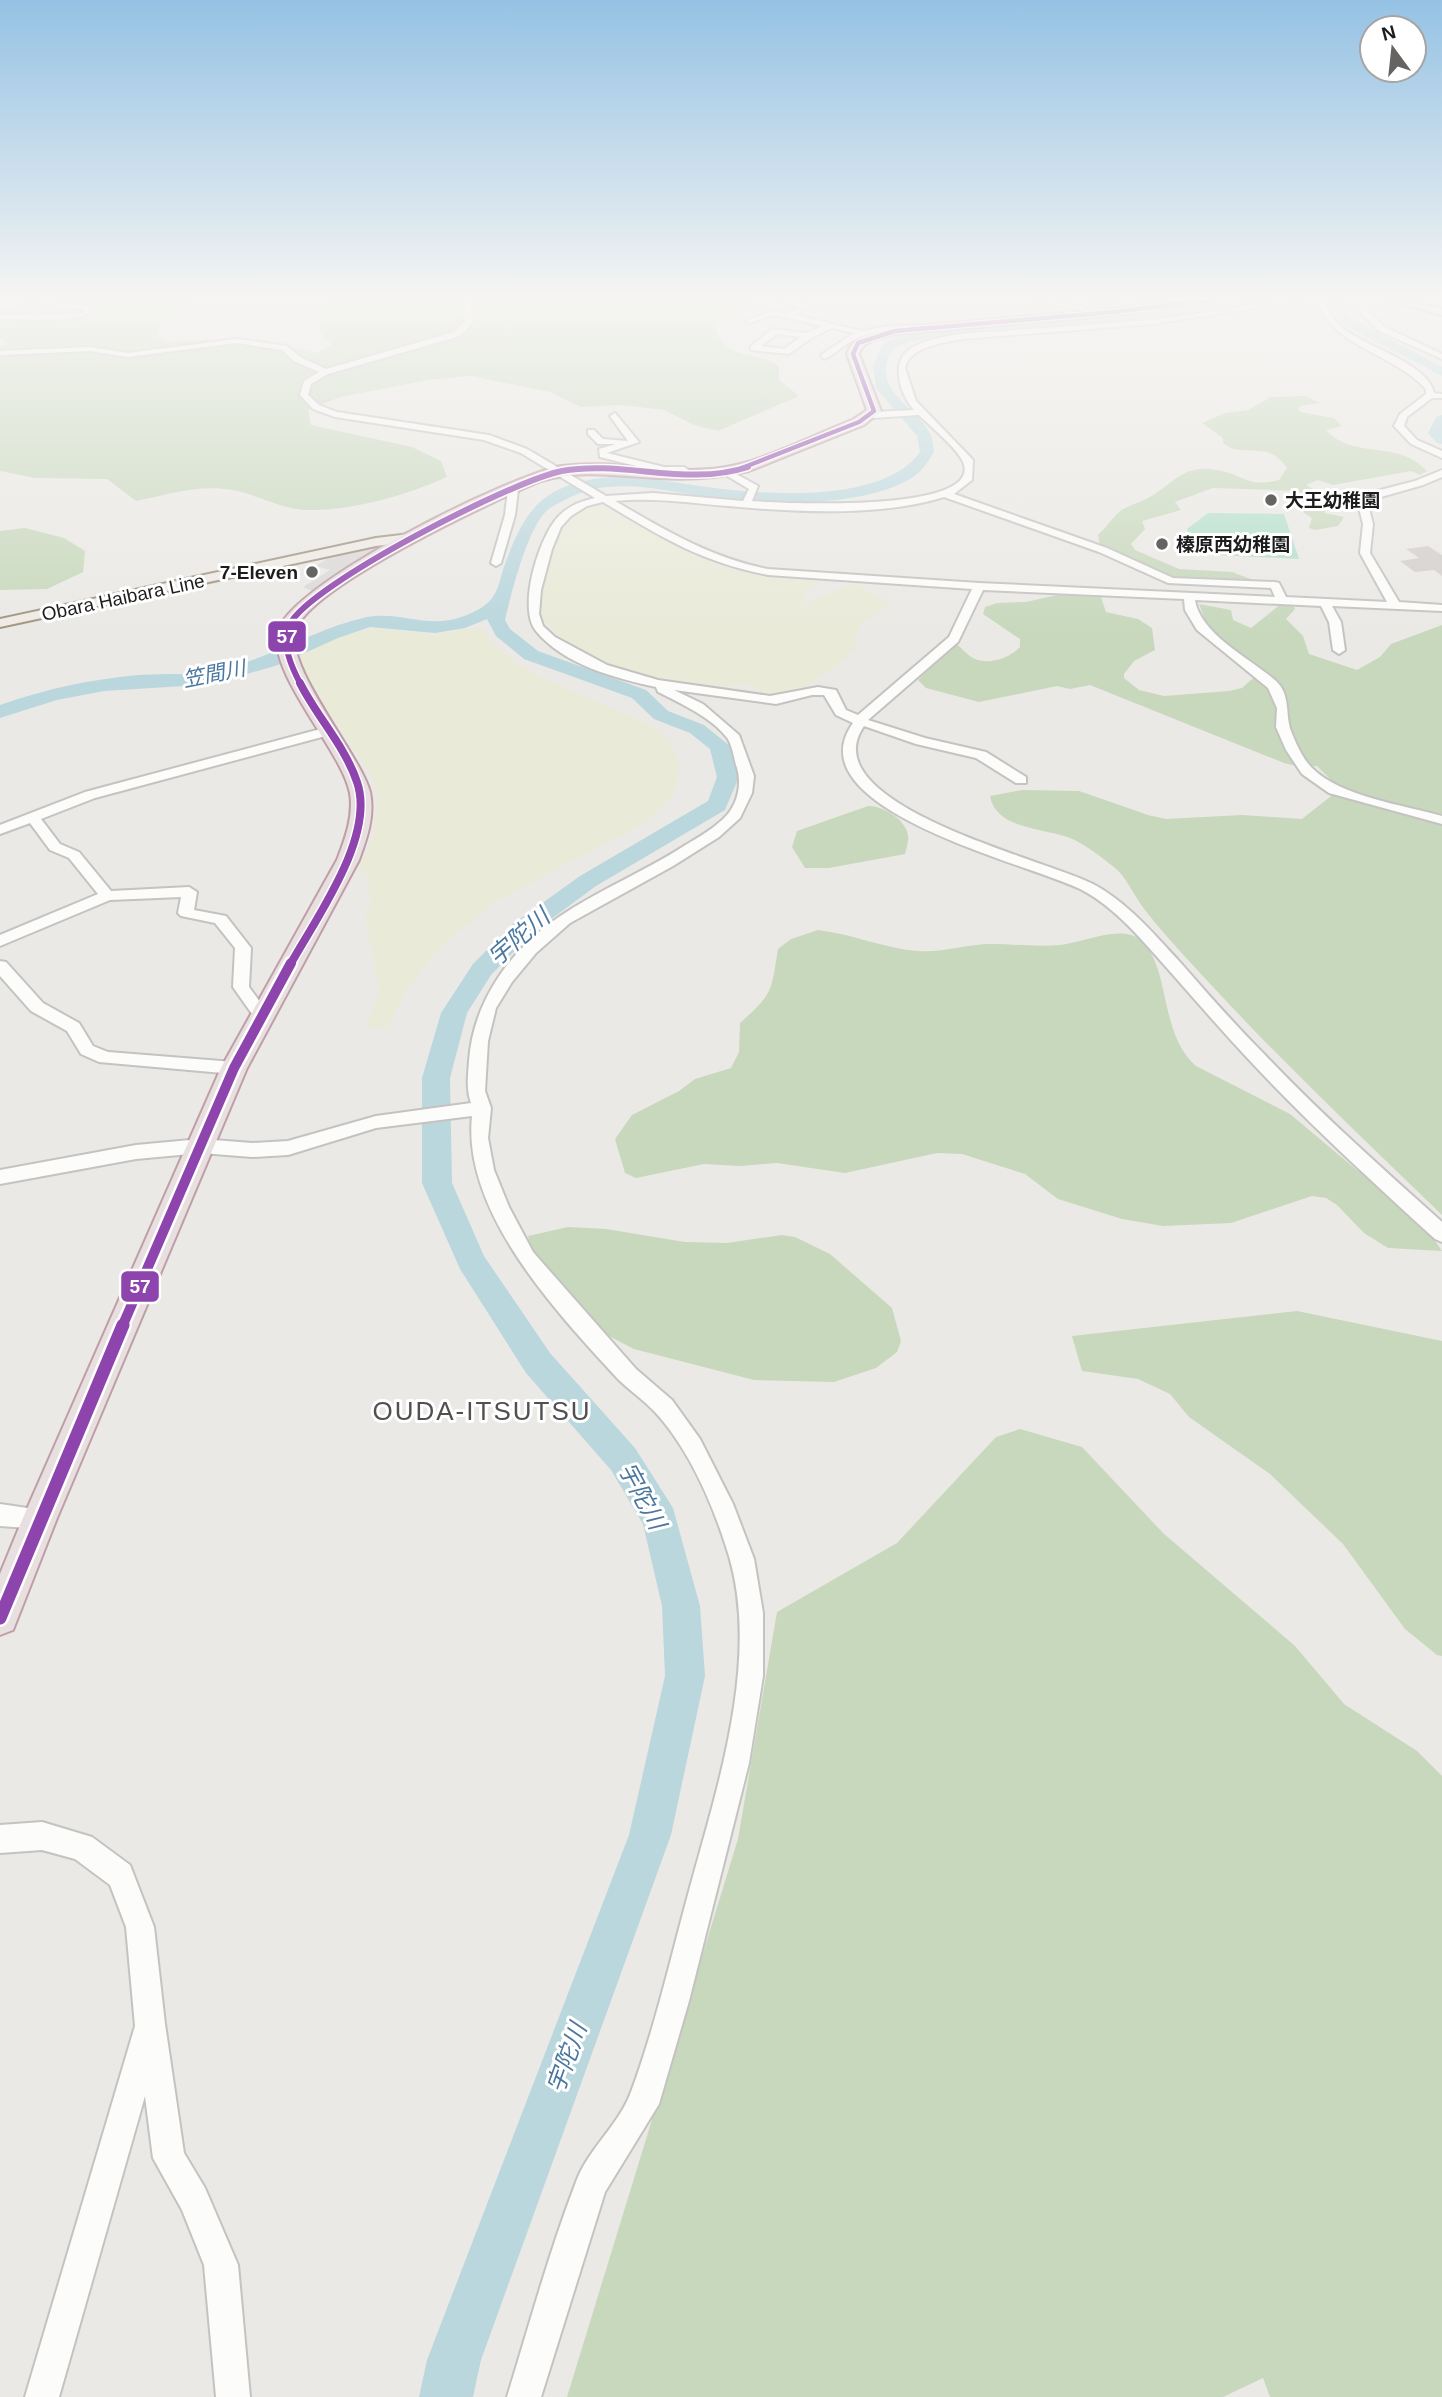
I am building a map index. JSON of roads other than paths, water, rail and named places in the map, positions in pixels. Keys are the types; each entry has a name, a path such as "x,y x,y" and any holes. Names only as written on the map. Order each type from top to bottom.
{"highway":[{"path":"0,1618 40,1518 234,1068 348,860 360,831 362,801 358,784 288,653 289,624 302,608 410,538 513,490 562,474 591,469 677,475 727,472 879,415 877,412"}],"main road":[{"name":"Obara Haibara Line","path":"0,623 376,542 410,538"}],"street":[{"path":"329,412 486,438 524,452 684,546 737,566 800,576 1442,608"},
{"path":"879,415 919,412 968,460 970,473 966,482 945,494 893,505 747,503 649,496 603,499 573,509 554,529 533,599 535,621 549,638 584,659 620,675 662,685 780,700 819,688 832,693 841,712 859,722 897,731 920,741 981,755 1021,780"},
{"path":"1410,412 1403,416 1399,426 1413,442 1442,455"},
{"path":"615,416 633,439"},
{"path":"591,432 601,442 633,439"},
{"path":"633,439 634,442 630,444 601,453 611,459 664,470 700,471 704,474"},
{"path":"727,472 754,488 747,503"},
{"path":"1395,606 1365,553 1368,524 1362,500 1419,483 1442,473"},
{"path":"496,563 506,539 505,528 514,496 513,490"},
{"path":"945,494 1102,550 1152,575 1172,581 1275,585 1282,600"},
{"path":"979,586 954,638 934,660 859,722 849,744 852,765 859,778 876,796 904,814 1086,886 1127,914 1284,1086 1442,1234"},
{"path":"1189,596 1191,610 1201,627 1274,686 1283,708 1283,727 1293,751 1307,772 1334,790 1442,820"},
{"path":"1325,603 1335,622 1339,650"},
{"path":"524,2397 590,2184 643,2104 674,2001 736,1763 750,1676 751,1613 742,1559 725,1511 692,1446 664,1407 628,1375 526,1257 504,1217 485,1170 479,1138 476,1091 479,1041 488,1008 505,979 530,950 564,920 714,834 735,815 745,793 747,776 734,738 698,707 662,689 662,685"},
{"path":"0,830 90,795 328,731"},
{"path":"32,817 55,847 74,855 107,896"},
{"path":"0,941 107,896 189,892 186,913 220,919 243,948 241,987 263,1017"},
{"path":"0,966 37,1007 74,1027 87,1049 105,1058 234,1068"},
{"path":"0,1177 136,1152 201,1146 252,1150 288,1148 376,1122 479,1109"},
{"path":"0,1515 40,1518"},
{"path":"0,1839 42,1836 82,1847 120,1875 140,1927 150,2024 169,2158 194,2199 221,2265 233,2397"},
{"path":"43,2397 150,2024"}],"waterway":[{"name":"宇陀川","path":"446,2397 454,2360 650,1835 685,1676 681,1606 660,1520 623,1459 538,1363 471,1261 437,1183 436,1078 454,1013 482,970 522,929 588,881 717,805 728,777 720,746 697,729 661,715 639,694 531,655 502,632 496,620 520,546 532,519 539,509 574,489 594,483 634,481 716,493 759,496 810,496 860,491 901,478 916,467 927,452 924,435 904,412"},
{"path":"1442,419 1435,433 1442,440"},
{"name":"笠間川","path":"0,712 51,696 104,685 210,678 271,661 332,634 370,622 423,628 447,627 481,615 500,601"}],"place":[{"name":"大王幼稚園","path":"1271,500"},
{"name":"榛原西幼稚園","path":"1162,544"},
{"name":"7-Eleven","path":"312,572"}],"district":[{"name":"OUDA-ITSUTSU","path":"482,1411"}]}
